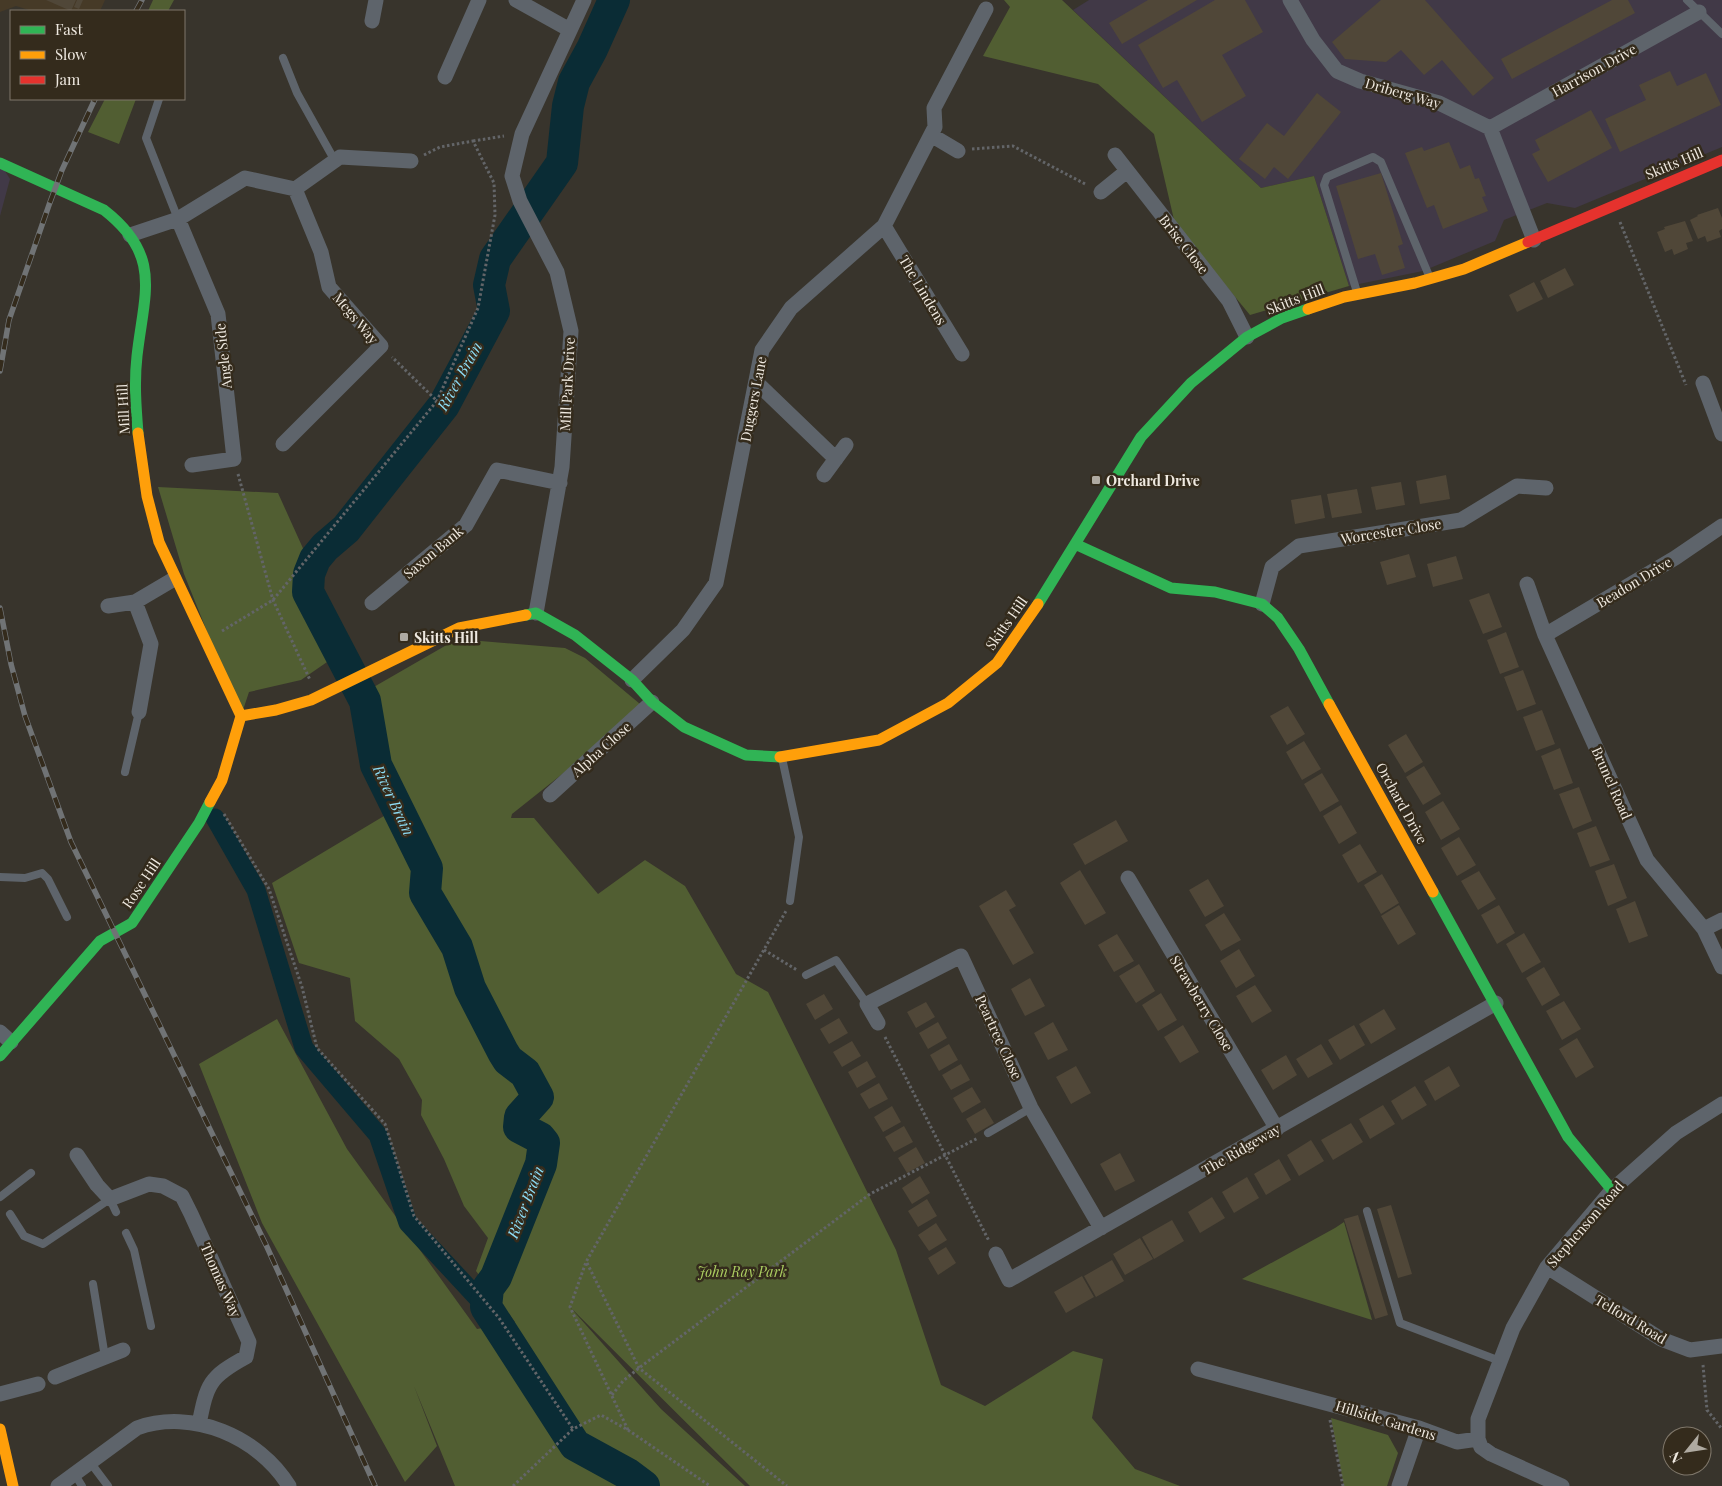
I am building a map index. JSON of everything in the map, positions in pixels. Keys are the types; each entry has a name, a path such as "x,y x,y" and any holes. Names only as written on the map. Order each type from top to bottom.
{"street":[{"path":"372,21 376,0"},
{"path":"446,77 479,0"},
{"path":"516,0 570,30"},
{"name":"Mill Park Drive","path":"536,613 560,483 571,331 557,272 541,238 520,201 512,176 522,134 584,0"},
{"name":"Driberg Way","path":"1290,0 1313,40 1336,71 1368,84 1439,103 1490,128"},
{"name":"Duggers Lane","path":"632,680 684,630 716,583 762,350 791,308 884,226 935,128 934,108 986,9"},
{"name":"Harrison Drive","path":"1490,128 1699,12"},
{"path":"1490,128 1534,240"},
{"path":"932,135 958,150"},
{"name":"Brise Close","path":"1115,155 1229,301 1247,337"},
{"path":"130,235 178,219 245,178 295,189 340,157 412,161"},
{"name":"Skitts Hill","path":"536,613 575,634 632,680 652,702 684,727 746,755 782,757 879,740 948,704 997,663 1032,613 1141,437 1191,383 1247,337 1282,318 1357,294 1464,269 1722,160"},
{"name":"Mill Hill","path":"0,163 100,207 130,235 141,253 147,281 147,301 138,344 136,402 145,486 154,526 174,579 206,640 241,716"},
{"path":"1101,192 1127,171"},
{"name":"Megs Way","path":"282,444 381,346 330,287 321,252 295,189"},
{"name":"Angle Side","path":"178,219 218,314 234,458"},
{"name":"The Lindens","path":"884,226 962,354"},
{"path":"757,383 836,459"},
{"path":"1703,383 1722,434"},
{"path":"824,475 846,445"},
{"path":"192,465 234,458"},
{"name":"Saxon Bank","path":"372,603 466,525 497,470 560,483"},
{"name":"Worcester Close","path":"1262,604 1272,567 1299,546 1461,520 1518,486 1546,488"},
{"name":"Beadon Drive","path":"1545,635 1675,558 1722,526"},
{"name":"Orchard Drive","path":"1074,544 1171,588 1215,592 1262,604 1278,618 1299,649 1568,1136 1612,1190"},
{"path":"108,606 136,602 174,579"},
{"name":"Brunel Road","path":"1527,584 1545,635 1647,860 1704,929 1722,967"},
{"path":"136,602 151,644 139,712"},
{"path":"241,716 276,710 310,700 459,628 536,613"},
{"name":"Alpha Close","path":"550,795 652,702"},
{"name":"Rose Hill","path":"0,1056 100,941 132,923 199,823 214,796 222,780 241,716"},
{"name":"Strawberry Close","path":"1128,878 1277,1129"},
{"path":"1704,929 1722,920"},
{"name":"Peartree Close","path":"867,1004 961,956 1032,1108 1101,1228"},
{"name":"The Ridgeway","path":"996,1254 1009,1280 1496,1003"},
{"path":"867,1004 878,1023"},
{"path":"0,1032 12,1042"},
{"name":"Stephenson Road","path":"1478,1439 1478,1419 1513,1328 1547,1267 1612,1190 1676,1133 1722,1104"},
{"path":"77,1155 113,1205"},
{"name":"Thomas Way","path":"113,1205 149,1184 163,1186 182,1196 249,1342 246,1358 220,1372 205,1393 199,1424"},
{"name":"Telford Road","path":"1547,1267 1661,1339 1690,1350 1722,1346"},
{"path":"55,1377 123,1350"},
{"name":"Hillside Gardens","path":"1198,1369 1327,1402 1419,1428 1457,1442 1478,1439"},
{"path":"0,1394 38,1384"},
{"path":"58,1486 123,1436 149,1424 172,1422 199,1424 232,1435 247,1443 276,1468 289,1486"},
{"path":"1399,1486 1419,1428"},
{"path":"0,1429 13,1486"},
{"path":"1478,1439 1481,1448 1491,1454 1562,1486"}],"lane":[{"path":"1687,0 1722,34"},
{"path":"283,58 297,93 334,161"},
{"path":"159,100 146,138 178,219"},
{"path":"1357,294 1324,185 1327,177 1373,157 1381,162 1430,278"},
{"path":"125,772 139,712"},
{"path":"782,757 799,837 790,901"},
{"path":"0,877 25,878 42,873 48,879 67,917"},
{"path":"806,975 836,960 867,1004"},
{"path":"988,1133 1032,1108"},
{"path":"0,1197 31,1173"},
{"name":"Thomas Way","path":"10,1214 24,1236 43,1244 113,1205"},
{"path":"1367,1212 1400,1323 1500,1361"},
{"path":"126,1233 134,1250 151,1326"},
{"path":"93,1284 105,1357"},
{"path":"89,1461 108,1486"},
{"path":"74,1473 82,1486"}],"path":[{"path":"412,161 440,147 522,134"},
{"path":"206,640 273,600 437,401 478,308 496,215 494,183 473,141"},
{"path":"958,150 1013,146 1101,192"},
{"path":"1613,206 1687,389 1703,383"},
{"path":"381,346 437,401"},
{"path":"234,458 273,600 318,696"},
{"path":"214,796 269,888 302,987 317,1048 385,1124 414,1216 499,1318 573,1429"},
{"path":"628,1430 570,1307 586,1262 790,901"},
{"path":"763,950 806,975"},
{"path":"878,1023 996,1254"},
{"path":"612,1396 623,1381 639,1368 870,1194 944,1154 988,1133"},
{"path":"586,1262 639,1368 787,1486"},
{"path":"1702,1349 1707,1410 1722,1429"},
{"path":"1327,1402 1343,1486"},
{"path":"513,1486 573,1429 601,1415 628,1430 710,1486"},
{"path":"519,1482 521,1486"}],"shaded area":[{"path":"0,0 105,0 100,10 29,10 16,6 0,12"},
{"path":"1089,0 1722,0 1722,147 1575,208 1547,203 1504,220 1495,241 1423,271 1349,286 1314,176 1261,188 1073,10"},
{"path":"0,163 10,179 0,216"}],"green space":[{"path":"153,0 174,0 169,10 148,10"},
{"path":"1004,0 1062,0 1261,188 1314,176 1349,286 1250,315 1175,224 1154,134 1098,84 983,56 1010,7"},
{"path":"104,100 136,100 119,144 88,132"},
{"path":"158,487 278,493 311,566 300,602 330,660 301,680 249,692 241,716 184,574"},
{"name":"John Ray Park","path":"457,639 565,648 585,658 640,704 600,744 512,814 511,818 534,818 598,894 645,860 685,886 736,974 768,992 896,1250 941,1385 985,1406 1073,1351 1103,1359 1092,1418 1135,1469 1180,1486 750,1486 569,1306 661,1409 745,1486 455,1486 414,1386 437,1446 405,1482 262,1223 199,1064 277,1019 347,1149 477,1329 515,1322 476,1271 488,1238 464,1206 444,1159 421,1115 422,1100 399,1059 355,1021 350,978 299,963 272,883 404,804 396,789 372,688"},
{"path":"1344,1222 1372,1320 1242,1279 1335,1228"},
{"path":"1331,1418 1388,1435 1398,1453 1387,1486 1344,1486"}],"building":[{"path":"46,0 76,0 71,10"},
{"path":"77,0 83,0 79,9 74,7"},
{"path":"1148,0 1197,0 1122,44 1109,23"},
{"path":"1215,0 1245,0 1263,32 1222,55 1246,96 1202,122 1177,80 1163,88 1138,45"},
{"path":"1381,0 1425,0 1494,78 1473,96 1442,60 1424,75 1401,50 1386,62 1345,59 1332,42"},
{"path":"1612,0 1628,0 1635,13 1512,79 1501,59"},
{"path":"1670,71 1677,86 1706,73 1721,105 1620,152 1605,119 1646,100 1639,85"},
{"path":"1317,93 1341,112 1288,179 1274,167 1265,179 1239,159 1267,123 1284,136"},
{"path":"1591,110 1612,148 1548,182 1532,154 1540,150 1535,140"},
{"path":"1449,142 1460,169 1470,165 1475,179 1479,178 1486,196 1482,197 1488,211 1443,229 1434,205 1427,208 1405,153 1422,147 1424,151"},
{"path":"1381,173 1403,244 1398,246 1405,268 1382,275 1375,254 1358,259 1336,186"},
{"path":"1718,208 1722,218 1722,229 1719,231 1721,237 1707,242 1705,236 1698,239 1690,220 1697,215"},
{"path":"1685,221 1693,241 1686,243 1688,249 1674,255 1672,249 1665,252 1657,232 1665,229 1664,227"},
{"path":"1565,268 1574,285 1548,298 1540,281"},
{"path":"1534,282 1543,299 1517,312 1509,295"},
{"path":"1446,475 1450,499 1420,504 1416,481"},
{"path":"1401,482 1405,505 1376,510 1371,487"},
{"path":"1357,489 1362,513 1332,518 1327,494"},
{"path":"1321,495 1325,518 1295,524 1291,500"},
{"path":"1409,554 1416,577 1387,585 1380,562"},
{"path":"1456,556 1463,579 1433,587 1427,564"},
{"path":"1489,593 1502,627 1483,634 1469,600"},
{"path":"1506,632 1519,667 1500,674 1487,640"},
{"path":"1523,670 1536,704 1517,711 1504,677"},
{"path":"1288,706 1305,734 1287,745 1270,716"},
{"path":"1542,710 1555,744 1536,751 1523,717"},
{"path":"1406,734 1423,762 1405,773 1388,745"},
{"path":"1304,741 1321,769 1302,780 1286,752"},
{"path":"1560,748 1573,783 1554,790 1541,756"},
{"path":"1424,766 1441,794 1423,805 1406,777"},
{"path":"1322,773 1339,801 1320,812 1304,784"},
{"path":"1579,787 1592,821 1573,829 1559,794"},
{"path":"1443,801 1460,829 1441,840 1425,812"},
{"path":"1341,805 1357,833 1339,844 1323,816"},
{"path":"1116,820 1128,841 1085,865 1073,844"},
{"path":"1596,826 1610,860 1590,867 1577,833"},
{"path":"1459,837 1476,865 1457,876 1441,848"},
{"path":"1360,844 1377,872 1358,883 1342,855"},
{"path":"1614,864 1627,898 1608,906 1595,871"},
{"path":"1080,870 1106,913 1085,925 1060,883"},
{"path":"1479,871 1496,899 1478,910 1461,881"},
{"path":"1382,874 1399,903 1381,914 1364,885"},
{"path":"1208,879 1224,906 1205,917 1189,890"},
{"path":"1006,890 1016,906 1009,910 1034,953 1013,965 979,906"},
{"path":"1635,901 1648,936 1629,943 1616,909"},
{"path":"1399,905 1416,934 1398,945 1381,916"},
{"path":"1499,905 1515,933 1497,944 1481,915"},
{"path":"1224,913 1241,940 1221,951 1205,925"},
{"path":"1524,933 1541,962 1522,973 1506,944"},
{"path":"1117,934 1134,961 1114,972 1098,945"},
{"path":"1239,949 1255,976 1236,988 1220,961"},
{"path":"1139,964 1155,991 1136,1003 1119,976"},
{"path":"1544,967 1560,995 1542,1006 1526,978"},
{"path":"1030,978 1045,1006 1025,1016 1011,989"},
{"path":"1255,985 1272,1011 1252,1023 1236,996"},
{"path":"1161,993 1177,1020 1158,1031 1142,1005"},
{"path":"824,994 833,1009 815,1020 806,1004"},
{"path":"1564,1001 1581,1029 1562,1040 1546,1011"},
{"path":"926,1002 935,1017 916,1028 907,1012"},
{"path":"1384,1009 1396,1029 1371,1044 1359,1024"},
{"path":"839,1018 848,1033 829,1044 820,1029"},
{"path":"938,1022 947,1038 928,1049 919,1033"},
{"path":"1053,1022 1068,1050 1048,1060 1034,1033"},
{"path":"1183,1025 1199,1052 1180,1063 1164,1037"},
{"path":"1354,1025 1365,1045 1340,1060 1328,1040"},
{"path":"1577,1038 1594,1067 1576,1078 1559,1049"},
{"path":"852,1041 861,1056 842,1067 833,1052"},
{"path":"949,1044 958,1060 939,1071 930,1055"},
{"path":"1321,1044 1333,1064 1308,1078 1296,1059"},
{"path":"1286,1055 1297,1075 1273,1090 1261,1070"},
{"path":"867,1061 876,1077 857,1088 848,1072"},
{"path":"961,1064 970,1080 951,1090 942,1075"},
{"path":"1076,1066 1091,1093 1071,1104 1056,1077"},
{"path":"1449,1066 1460,1086 1435,1101 1424,1081"},
{"path":"879,1083 888,1099 869,1109 860,1094"},
{"path":"1415,1086 1427,1105 1402,1120 1391,1101"},
{"path":"972,1087 981,1102 962,1113 953,1098"},
{"path":"1383,1105 1395,1124 1370,1139 1359,1119"},
{"path":"892,1106 901,1122 883,1132 874,1117"},
{"path":"985,1108 994,1123 975,1134 966,1119"},
{"path":"1351,1123 1363,1142 1333,1160 1321,1140"},
{"path":"904,1126 913,1142 894,1152 885,1137"},
{"path":"1311,1140 1324,1161 1299,1176 1287,1155"},
{"path":"916,1147 925,1163 907,1173 898,1158"},
{"path":"1120,1153 1135,1181 1115,1191 1100,1164"},
{"path":"1279,1159 1291,1180 1266,1195 1254,1174"},
{"path":"920,1176 930,1193 912,1204 902,1188"},
{"path":"1247,1177 1259,1198 1234,1213 1222,1192"},
{"path":"1212,1197 1225,1218 1200,1233 1188,1212"},
{"path":"927,1199 937,1216 918,1227 908,1211"},
{"path":"1391,1205 1412,1274 1398,1278 1377,1209"},
{"path":"1358,1215 1388,1315 1375,1319 1344,1219"},
{"path":"1172,1220 1184,1241 1154,1259 1142,1237"},
{"path":"936,1223 947,1240 929,1251 918,1235"},
{"path":"1140,1238 1153,1259 1125,1275 1113,1254"},
{"path":"946,1247 956,1263 938,1275 928,1258"},
{"path":"1112,1260 1124,1281 1096,1297 1084,1276"},
{"path":"1082,1276 1094,1297 1066,1313 1054,1292"}],"waterway":[{"name":"River Brain","path":"614,0 592,49 574,82 568,106 562,163 495,259 489,285 494,311 444,405 346,529 325,547 315,559 309,574 308,592 365,701 376,765 427,868 425,893 457,947 470,988 503,1052 508,1060 525,1073 538,1097 520,1117 519,1127 540,1138 544,1143 541,1164 496,1277 488,1288 486,1307 575,1445 628,1474 644,1486"},
{"path":"215,818 256,890 304,1048 378,1135 408,1223 486,1307"}],"railway":[{"path":"137,10 142,0"},
{"path":"0,371 9,320 49,205 62,170 95,100"},
{"path":"0,608 11,664 25,716 71,842 267,1247 375,1486"}],"traffic: fast":[{"path":"0,163 104,210 123,227 135,243 142,260 145,277 145,294 136,375 138,433"},
{"path":"1038,604 1141,437 1191,383 1247,337 1282,318 1308,309"},
{"path":"1075,544 1171,588 1215,592 1262,604 1278,618 1299,649 1329,704"},
{"path":"526,615 536,613 575,635 632,680 652,702 684,727 746,755 780,757"},
{"path":"0,1056 100,941 132,923 199,823 210,802"},
{"path":"1433,892 1568,1137 1612,1190"}],"traffic: slow":[{"path":"1308,309 1344,297 1415,283 1464,269 1528,242"},
{"path":"138,433 147,496 159,542 241,716"},
{"path":"780,757 879,740 948,703 997,663 1038,604"},
{"path":"241,716 276,710 311,700 459,628 526,615"},
{"path":"1329,704 1433,892"},
{"path":"210,802 222,780 241,716"},
{"path":"0,1429 13,1486"}],"traffic: jam":[{"path":"1528,242 1722,160"}],"place":[{"name":"Orchard Drive","path":"1096,480"},
{"name":"Skitts Hill","path":"404,637"}]}
